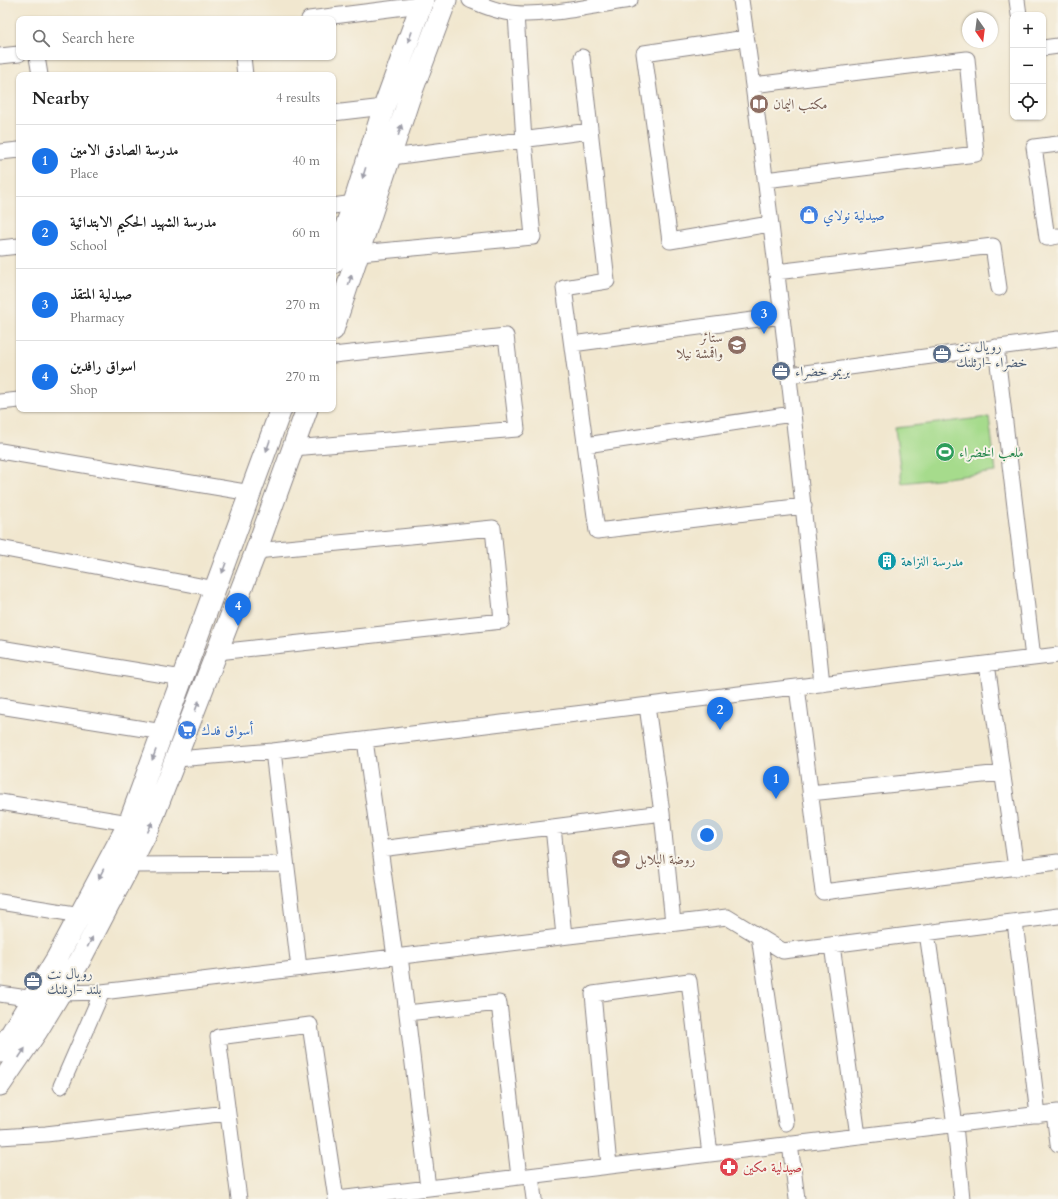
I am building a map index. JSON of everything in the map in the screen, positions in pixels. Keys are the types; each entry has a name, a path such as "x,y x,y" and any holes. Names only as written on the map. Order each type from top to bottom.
{"main road":[{"path":"336,321 392,157 409,99 446,0"},
{"path":"336,254 384,107 420,7 438,24"},
{"path":"0,1052 34,999 81,916 129,823 280,412"},
{"path":"0,1085 80,962 148,830 218,652 306,412"},
{"path":"254,485 280,484"}],"street":[{"path":"470,0 487,8 516,14 562,5 630,0"},
{"path":"741,0 790,375 792,414 804,506 822,684"},
{"path":"1017,0 1019,12"},
{"path":"336,16 420,7"},
{"path":"359,253 533,237 524,141 516,14"},
{"path":"746,38 644,53 670,241 770,224"},
{"path":"1046,48 1058,46"},
{"path":"0,56 16,54"},
{"path":"582,57 606,281 564,288 597,531 804,506"},
{"path":"753,85 967,59 976,154 765,180"},
{"path":"38,60 40,72"},
{"path":"243,60 245,72"},
{"path":"336,113 384,107"},
{"path":"392,157 524,141 590,131"},
{"path":"1058,144 1034,146 1047,238 1058,236"},
{"path":"0,152 16,150"},
{"path":"336,206 354,203"},
{"path":"0,248 16,246"},
{"path":"776,272 993,246 999,288"},
{"path":"572,344 782,316"},
{"path":"293,448 517,429 506,336 336,355"},
{"path":"790,375 1058,339"},
{"path":"996,347 1033,658"},
{"path":"0,402 16,400"},
{"path":"586,445 792,414"},
{"path":"0,451 254,485"},
{"path":"218,652 502,621 493,528 256,551"},
{"path":"0,548 216,589"},
{"path":"0,648 182,678"},
{"path":"177,759 273,751 1058,655"},
{"path":"987,664 1016,868"},
{"path":"797,687 823,892 1058,862"},
{"path":"0,706 163,732"},
{"path":"647,706 662,813 673,923"},
{"path":"365,740 380,849 407,1013 433,1191"},
{"path":"273,751 299,968"},
{"path":"810,793 1002,773"},
{"path":"0,802 129,823"},
{"path":"380,849 662,813"},
{"path":"553,827 564,936"},
{"path":"129,865 286,864"},
{"path":"0,902 81,916"},
{"path":"61,993 102,992 727,917 783,951 1058,916"},
{"path":"1015,922 1038,1115"},
{"path":"927,933 955,1124 962,1199"},
{"path":"759,936 786,1123"},
{"path":"832,945 858,1136"},
{"path":"609,1166 593,994 689,981 710,1154"},
{"path":"61,1086 102,992"},
{"path":"0,994 34,999"},
{"path":"407,1013 499,1003 525,1176 534,1199"},
{"path":"239,1199 218,1037 310,1025 337,1199 433,1191 525,1176 1056,1112 1058,1144"},
{"path":"0,1137 46,1134 227,1113"},
{"path":"790,1144 797,1199"}],"green space":[{"path":"989,417 996,472 902,483 895,428"}],"place":[{"name":"مكتب اليمان","path":"759,104"},
{"name":"صيدلية نولاي","path":"809,215"},
{"name":"صيدلية المتقذ","path":"764,334"},
{"name":"ستائر واقمشة نيلا","path":"737,345"},
{"name":"رويال نت خضراء -ارثلنك","path":"942,354"},
{"name":"بريمو خضراء","path":"781,371"},
{"name":"ملعب الخضراء","path":"945,452"},
{"name":"مدرسة النزاهة","path":"887,561"},
{"name":"اسواق رافدين","path":"238,626"},
{"name":"أسواق فدك","path":"187,730"},
{"name":"مدرسة الشهيد الحكيم الابتدائية","path":"720,730"},
{"name":"مدرسة الصادق الامين","path":"776,799"},
{"name":"روضة البلابل","path":"621,859"},
{"name":"رويال نت بلند -ارثلنك","path":"33,981"},
{"name":"صيدلية مكين","path":"729,1167"}]}
